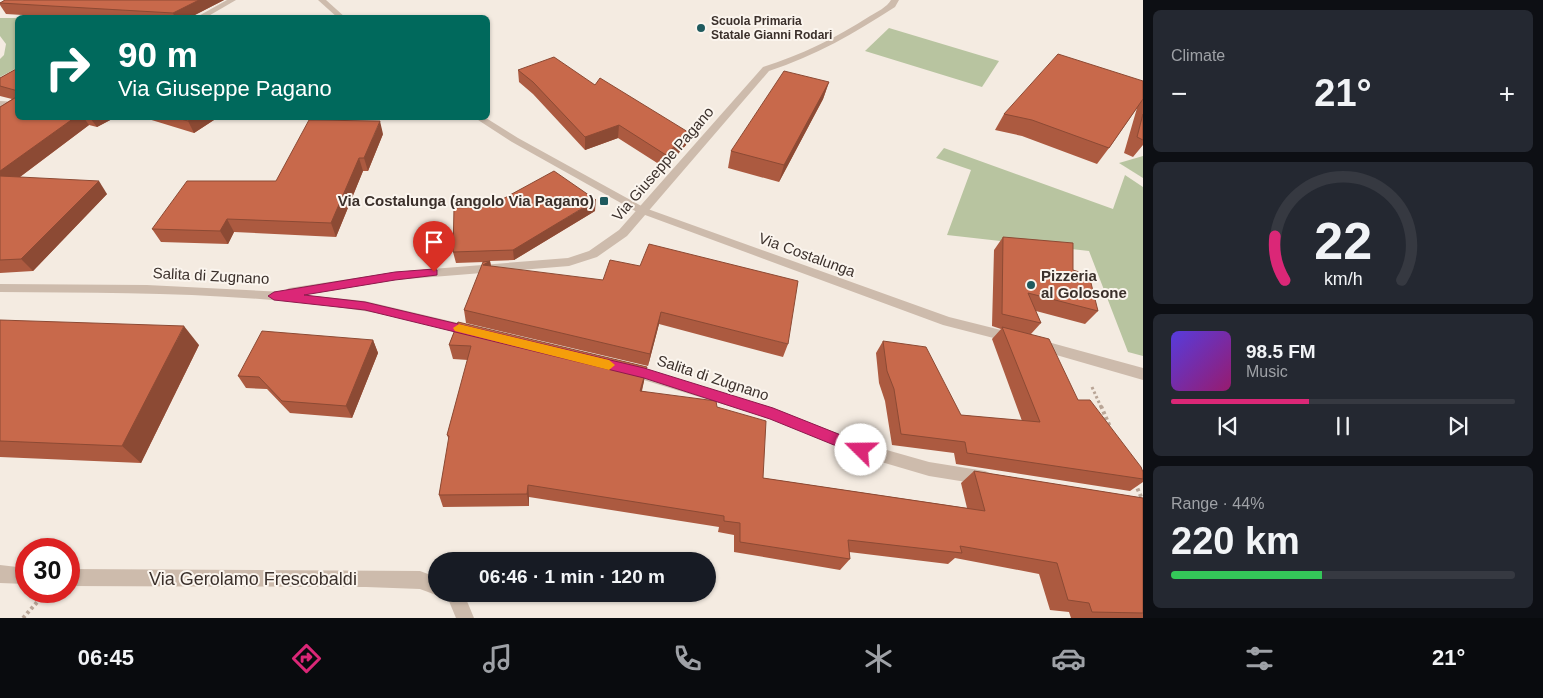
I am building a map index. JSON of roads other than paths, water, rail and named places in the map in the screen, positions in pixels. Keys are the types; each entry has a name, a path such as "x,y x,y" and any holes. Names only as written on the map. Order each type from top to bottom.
{"street":[{"path":"204,15 232,0"},
{"path":"322,0 340,15"},
{"name":"Via Giuseppe Pagano","path":"274,296 395,276 570,262 593,254 623,233 766,69 791,61 830,44 892,5 896,0"},
{"path":"0,104 15,105"},
{"name":"Via Costalunga","path":"483,120 515,140 642,210 947,322 1143,374"},
{"name":"Salita di Zugnano","path":"0,288 147,289 274,296 365,306 489,336"},
{"name":"Salita di Zugnano","path":"615,366 773,414 861,450 929,469 996,480"},
{"path":"0,574 15,575"},
{"name":"Via Gerolamo Frescobaldi","path":"80,577 366,578 420,580 428,583"},
{"path":"458,602 465,618"}],"place":[{"name":"Scuola Primaria Statale Gianni Rodari","path":"701,28"},
{"name":"Via Costalunga (angolo Via Pagano)","path":"604,201"},
{"name":"Pizzeria al Golosone","path":"1031,285"}]}
